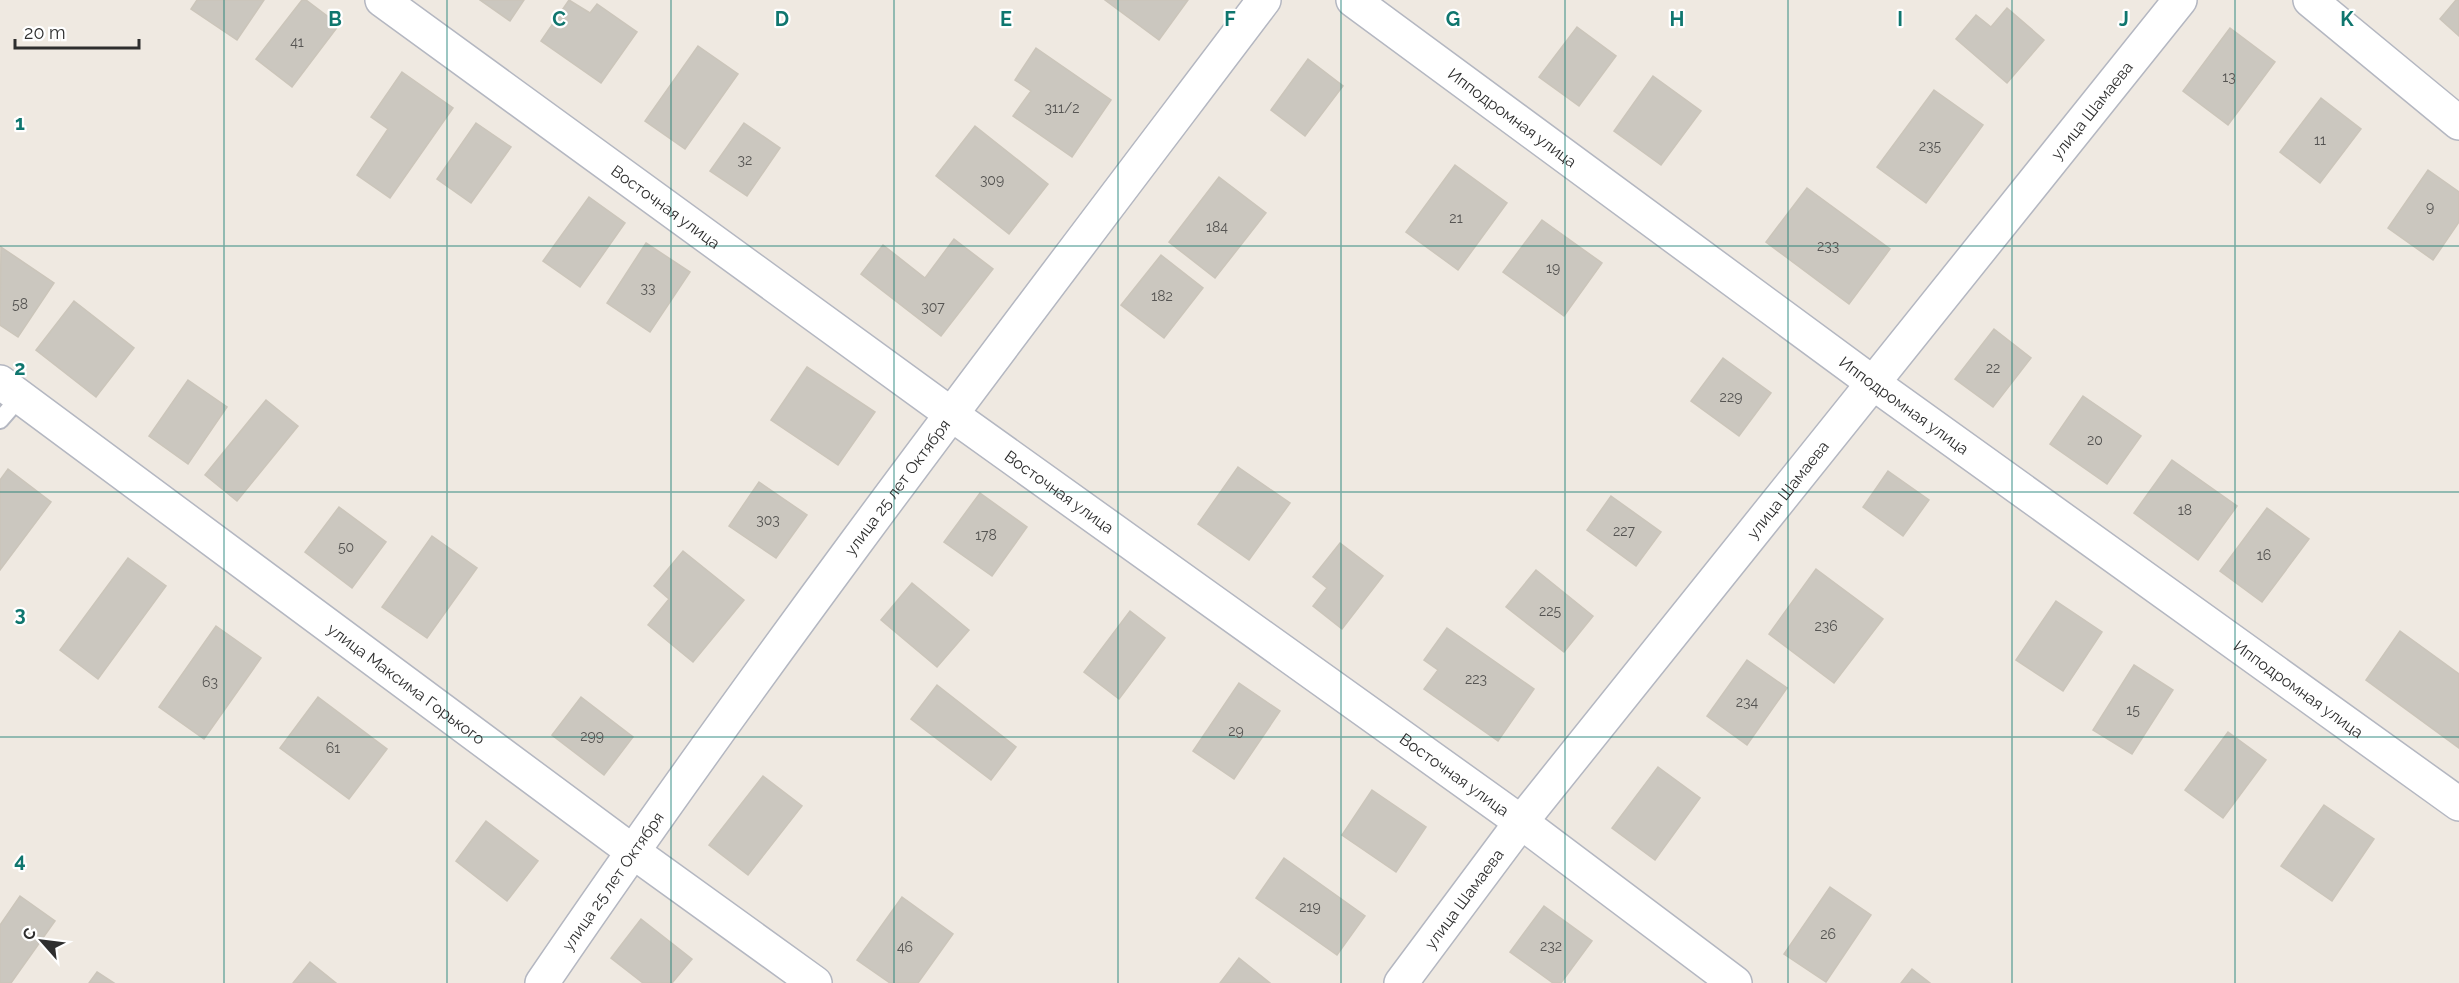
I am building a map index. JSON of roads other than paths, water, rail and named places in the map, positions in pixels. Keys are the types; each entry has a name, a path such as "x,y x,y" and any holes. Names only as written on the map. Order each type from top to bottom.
{"street":[{"name":"Восточная улица","path":"382,0 951,414 1521,822 1736,983"},
{"name":"улица 25 лет Октября","path":"542,983 632,851 951,414 1264,0"},
{"name":"Ипподромная улица","path":"1353,0 1874,383 2459,804"},
{"name":"улица Шамаева","path":"1401,983 1521,822 2180,0"},
{"path":"2310,0 2459,123"},
{"name":"улица Максима Горького","path":"7,400 815,983"}]}
